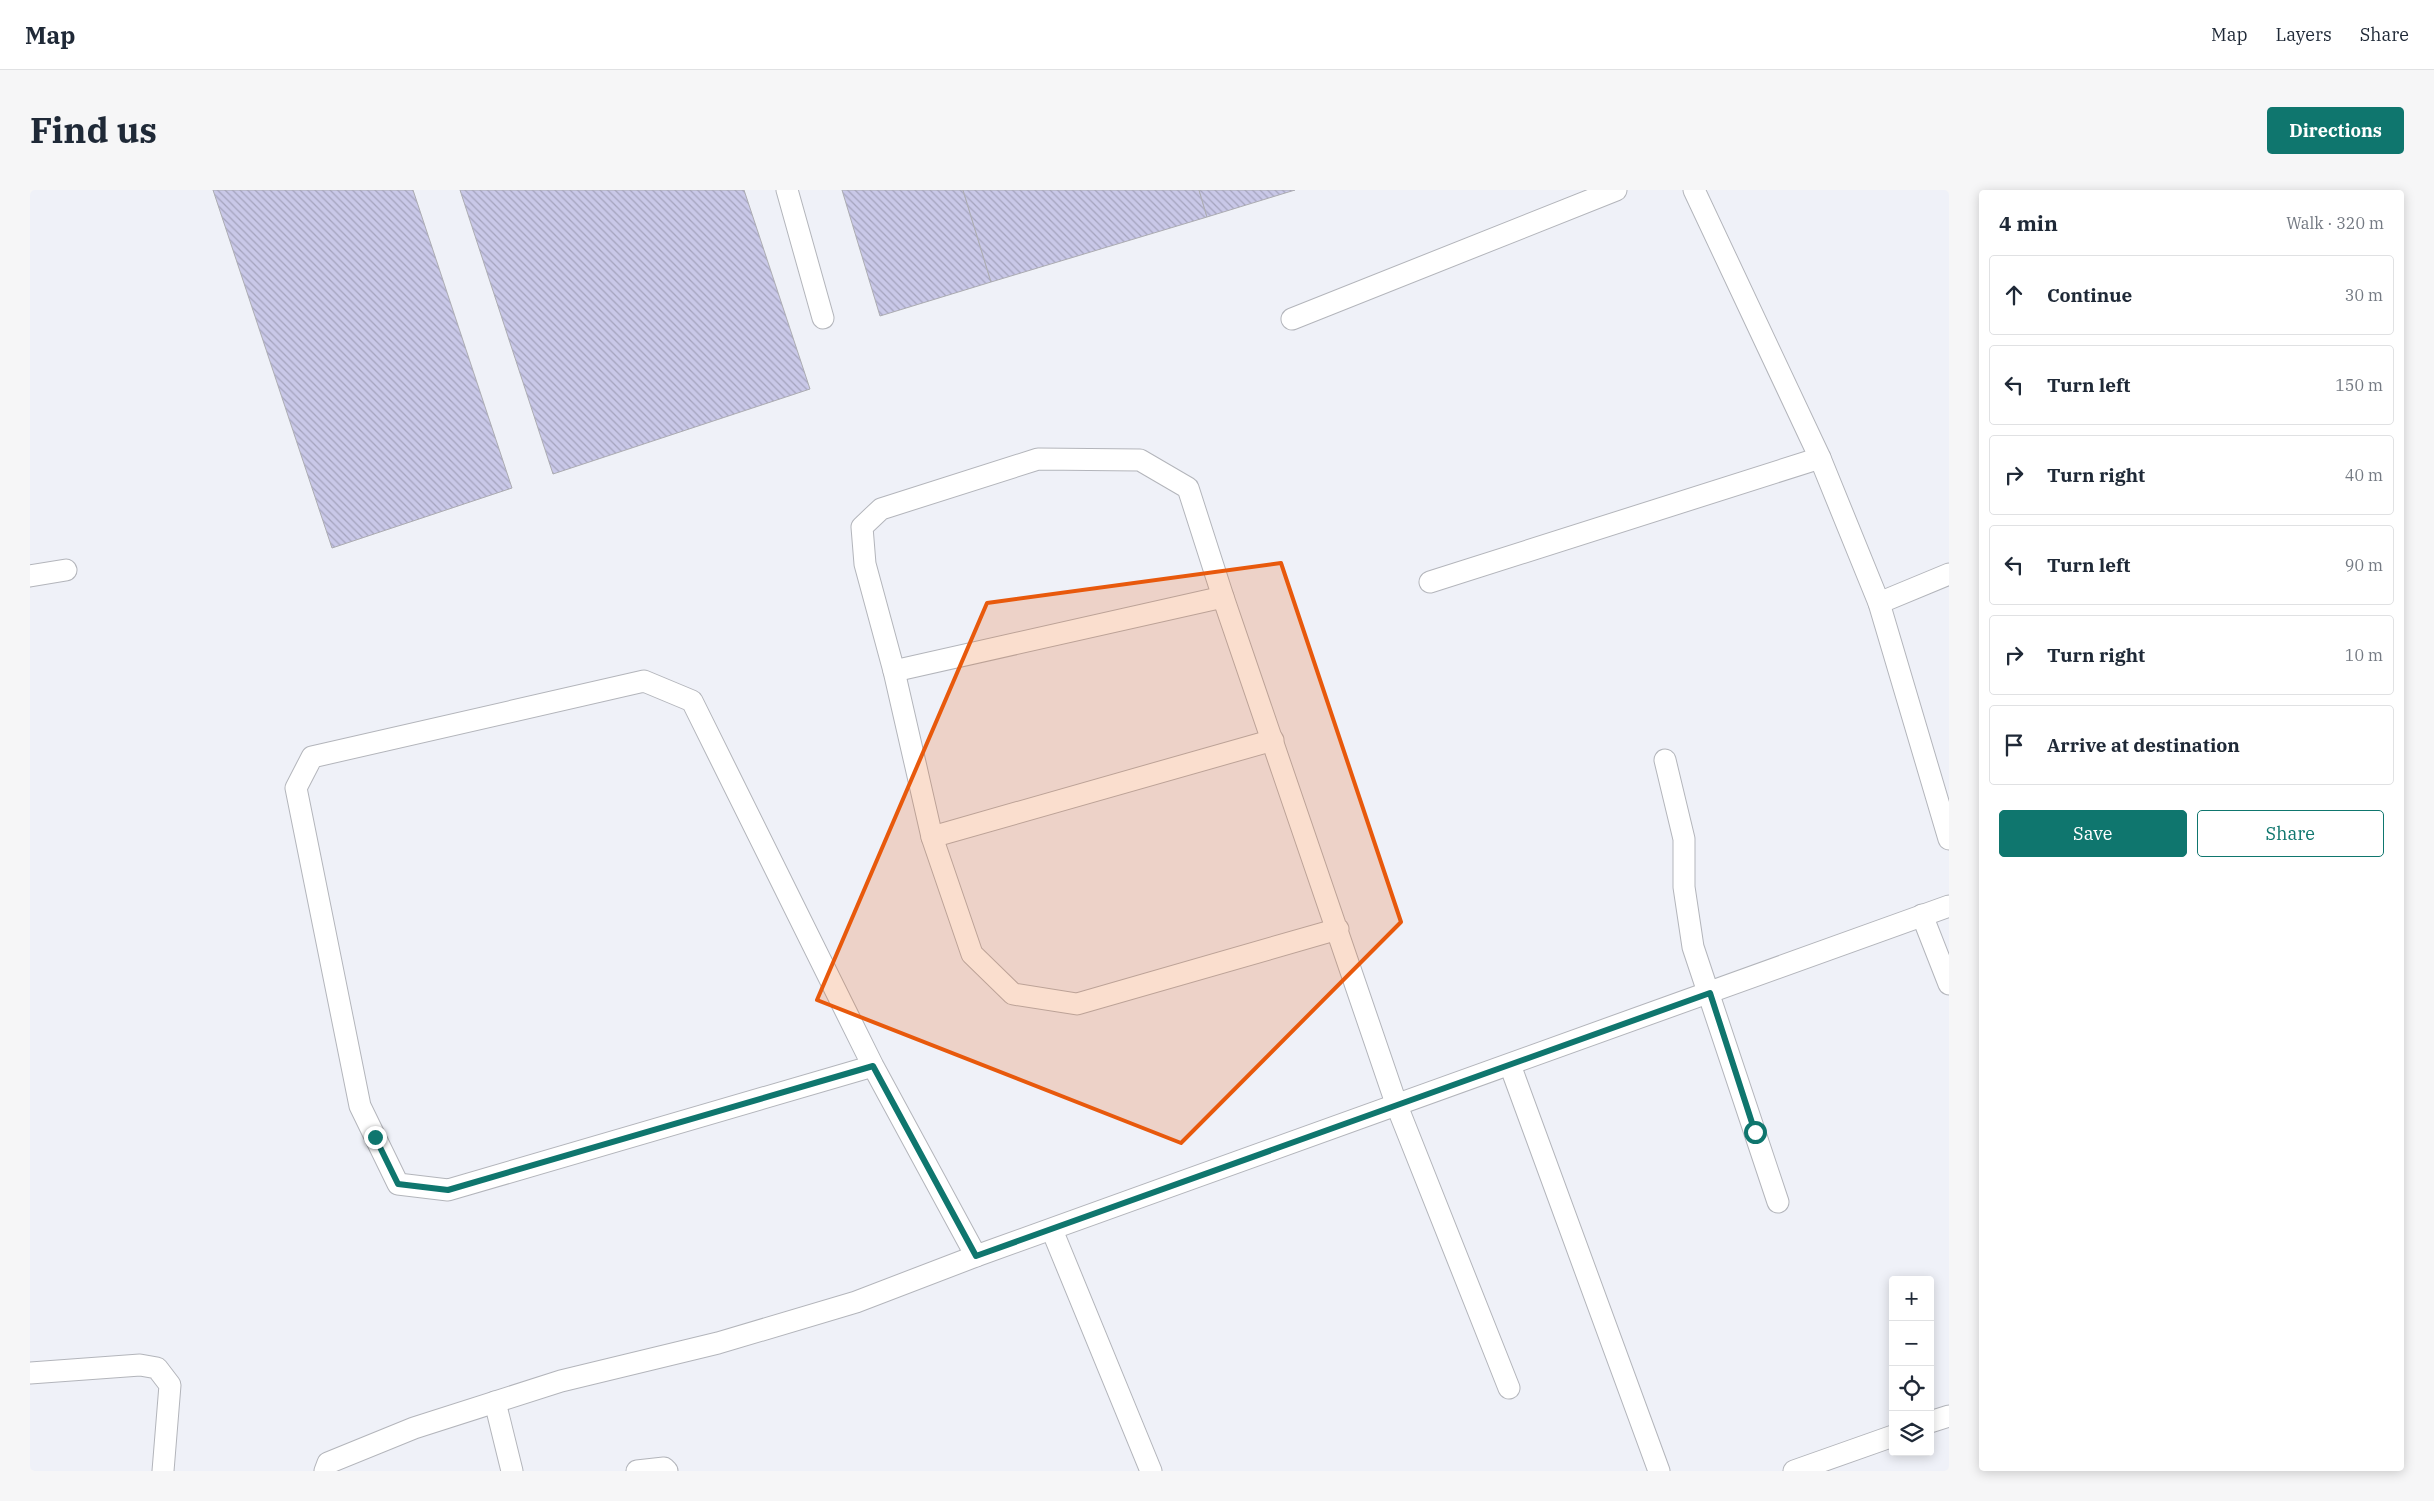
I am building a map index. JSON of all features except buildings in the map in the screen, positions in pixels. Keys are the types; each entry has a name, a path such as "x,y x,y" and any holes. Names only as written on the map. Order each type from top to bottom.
{"lane":[{"path":"787,190 823,318"},
{"path":"1292,320 1616,190"},
{"path":"1694,190 1820,458 1879,603 1949,839"},
{"path":"1338,929 1076,1004 1013,994 972,954 932,838 894,672 865,564 862,527 880,509 1038,458 1140,460 1188,488 1223,597 1338,929 1397,1106 1509,1388"},
{"path":"1430,582 1820,458"},
{"path":"30,576 66,570"},
{"path":"1879,603 1949,574"},
{"path":"894,672 1223,597"},
{"path":"873,1066 448,1190 398,1184 360,1106 296,788 312,757 644,681 692,701 873,1066 976,1256"},
{"path":"932,838 1273,740"},
{"path":"1665,760 1684,840 1684,887 1693,947 1710,993 1778,1202"},
{"path":"325,1471 328,1463 362,1449 414,1428 495,1402 561,1381 718,1343 856,1302 976,1256 1949,906"},
{"path":"1922,915 1949,984"},
{"path":"1510,1065 1659,1471"},
{"path":"1052,1230 1151,1471"},
{"path":"30,1373 140,1365 157,1368 170,1385 163,1471"},
{"path":"495,1402 512,1471"},
{"path":"1934,1421 1949,1416"},
{"path":"1794,1471 1889,1437"},
{"path":"637,1471 664,1468 667,1471"}],"highlighted area":[{"path":"1281,563 1401,922 1181,1143 817,1000 987,603"}],"route":[{"path":"375,1137 398,1184 448,1190 873,1066 976,1256 1088,1218 1710,993 1755,1132"}]}
